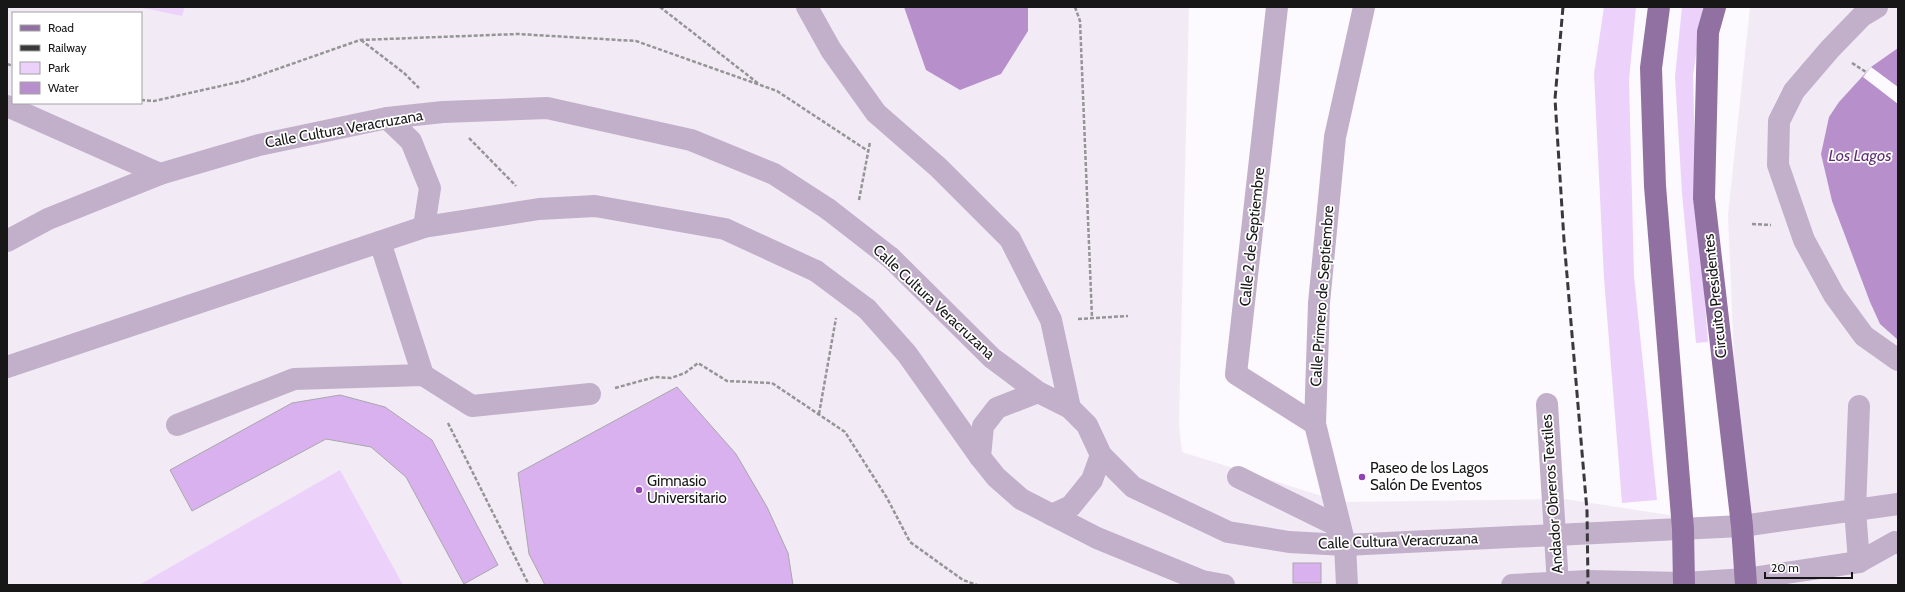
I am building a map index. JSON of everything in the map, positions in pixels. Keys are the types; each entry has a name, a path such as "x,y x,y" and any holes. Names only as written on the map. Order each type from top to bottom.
{"main road":[{"path":"1659,7 1651,68 1655,186 1683,529 1684,584"},
{"name":"Circuito Presidentes","path":"1715,7 1708,32 1704,198 1742,526 1746,582"}],"street":[{"path":"807,7 831,50 876,113 939,168 1010,239 1051,320 1070,408"},
{"name":"Calle 2 de Septiembre","path":"1277,7 1236,374 1315,424"},
{"name":"Calle Primero de Septiembre","path":"1347,585 1342,536 1315,424 1319,303 1335,136 1364,7"},
{"path":"1878,7 1862,16 1830,49 1794,91 1779,121 1778,165 1804,240 1834,295 1864,336 1898,360"},
{"path":"7,106 160,174"},
{"name":"Calle Cultura Veracruzana","path":"7,241 48,219 160,174 259,145 387,118 443,112 547,108 691,140 774,174 828,209 891,258 992,358 1038,392 1070,408 1087,425 1101,454 1133,487 1228,532 1289,542 1342,536 1555,536 1742,526 1898,504"},
{"path":"387,118 411,141 430,188 424,228"},
{"path":"7,366 424,228 539,209 595,206 725,229 816,272 868,309 907,354 980,457 996,477 1021,499 1098,538 1202,581 1224,585"},
{"path":"380,242 424,374"},
{"path":"177,426 294,379 424,374 472,406 590,394"},
{"path":"980,457 983,426 998,408 1038,392"},
{"name":"Andador Obreros Textiles","path":"1547,404 1558,584"},
{"path":"1859,406 1855,510 1859,562"},
{"path":"1052,515 1070,506 1092,480 1101,454"},
{"path":"1238,477 1342,536"},
{"path":"1512,585 1558,584 1588,581 1684,584 1746,582 1859,562 1895,542 1898,543"}],"path":[{"path":"660,7 761,86"},
{"path":"1075,7 1080,21 1092,318"},
{"path":"142,100 154,101 243,81 360,40 518,34 636,41 777,91 868,151"},
{"path":"360,40 404,73 539,209"},
{"path":"1051,320 1128,316"},
{"path":"590,394 655,377 671,378 685,373 698,363 727,381 772,383 845,432 888,498 910,542 963,580 977,585"},
{"path":"444,417 529,585"}],"shaded area":[{"path":"7,7 1189,7 1179,424 1182,452 1341,502 1565,499 1741,526 1728,215 1750,7 1898,7 1898,585 7,585"}],"green space":[{"path":"138,7 185,7 182,16"},
{"path":"1604,7 1636,7 1629,80 1634,276 1657,500 1622,503 1604,278 1594,74"},
{"path":"1682,7 1703,7 1693,76 1696,191 1708,342 1696,343 1682,193 1675,77"},
{"path":"340,470 403,585 139,585"}],"water":[{"path":"904,7 1028,7 1028,31 1001,74 960,90 926,70"},
{"name":"Los Lagos","path":"1898,48 1898,340 1880,324 1870,302 1832,201 1821,154 1829,117 1839,102 1871,67"}],"pier":[{"path":"1871,67 1898,87 1898,104 1863,77"}],"building":[{"name":"Gimnasio Universitario","path":"677,387 736,454 767,507 788,553 793,585 545,585 529,554 518,473"},
{"path":"340,395 385,407 432,440 498,565 464,584 406,477 371,447 326,439 192,511 170,470 292,403"},
{"path":"1293,563 1321,563 1321,583 1293,583"}],"railway":[{"path":"1563,7 1555,99 1564,240 1587,511 1588,585"}],"place":[{"name":"Paseo de los Lagos Salón De Eventos","path":"1362,477"},
{"name":"Gimnasio Universitario","path":"639,490"}]}
